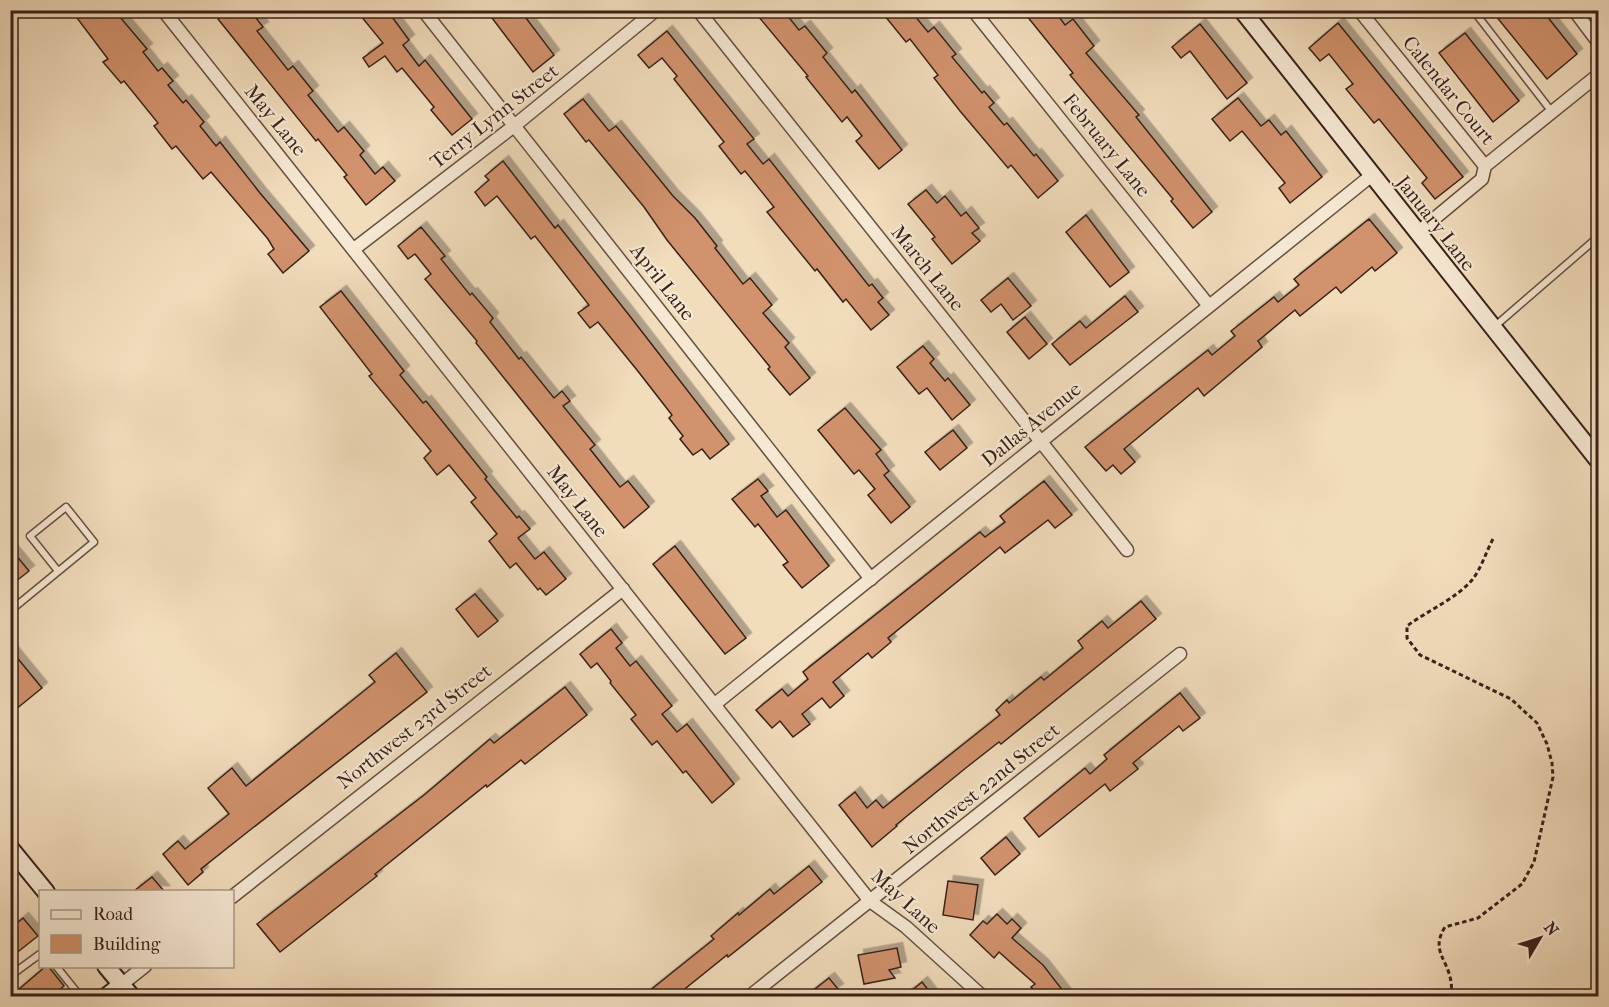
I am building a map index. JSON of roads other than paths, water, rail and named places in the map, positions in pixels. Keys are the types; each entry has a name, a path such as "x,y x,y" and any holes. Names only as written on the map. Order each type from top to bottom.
{"street":[{"name":"May Lane","path":"163,10 870,901 906,927 982,996"},
{"name":"April Lane","path":"423,10 871,579"},
{"name":"Terry Lynn Street","path":"354,249 514,126 656,10"},
{"name":"March Lane","path":"698,10 1127,550"},
{"name":"February Lane","path":"973,10 1209,306"},
{"name":"January Lane","path":"1242,10 1599,460"},
{"name":"Calendar Court","path":"1359,10 1485,166"},
{"path":"1574,10 1599,42"},
{"path":"1417,233 1482,179 1485,166 1599,75"},
{"name":"Dallas Avenue","path":"715,704 1372,175"},
{"name":"Northwest 23rd Street","path":"234,895 623,589"},
{"name":"Northwest 22nd Street","path":"750,996 1180,654"},
{"path":"10,848 45,890"},
{"path":"108,968 126,991"},
{"path":"106,996 126,991 143,968"}],"lane":[{"path":"1473,10 1552,112"},
{"path":"1493,328 1599,237"},
{"path":"1592,243 1599,251"},
{"path":"10,611 94,542 66,507 30,536 58,571"},
{"path":"10,976 39,955"},
{"path":"58,968 80,996"}]}
